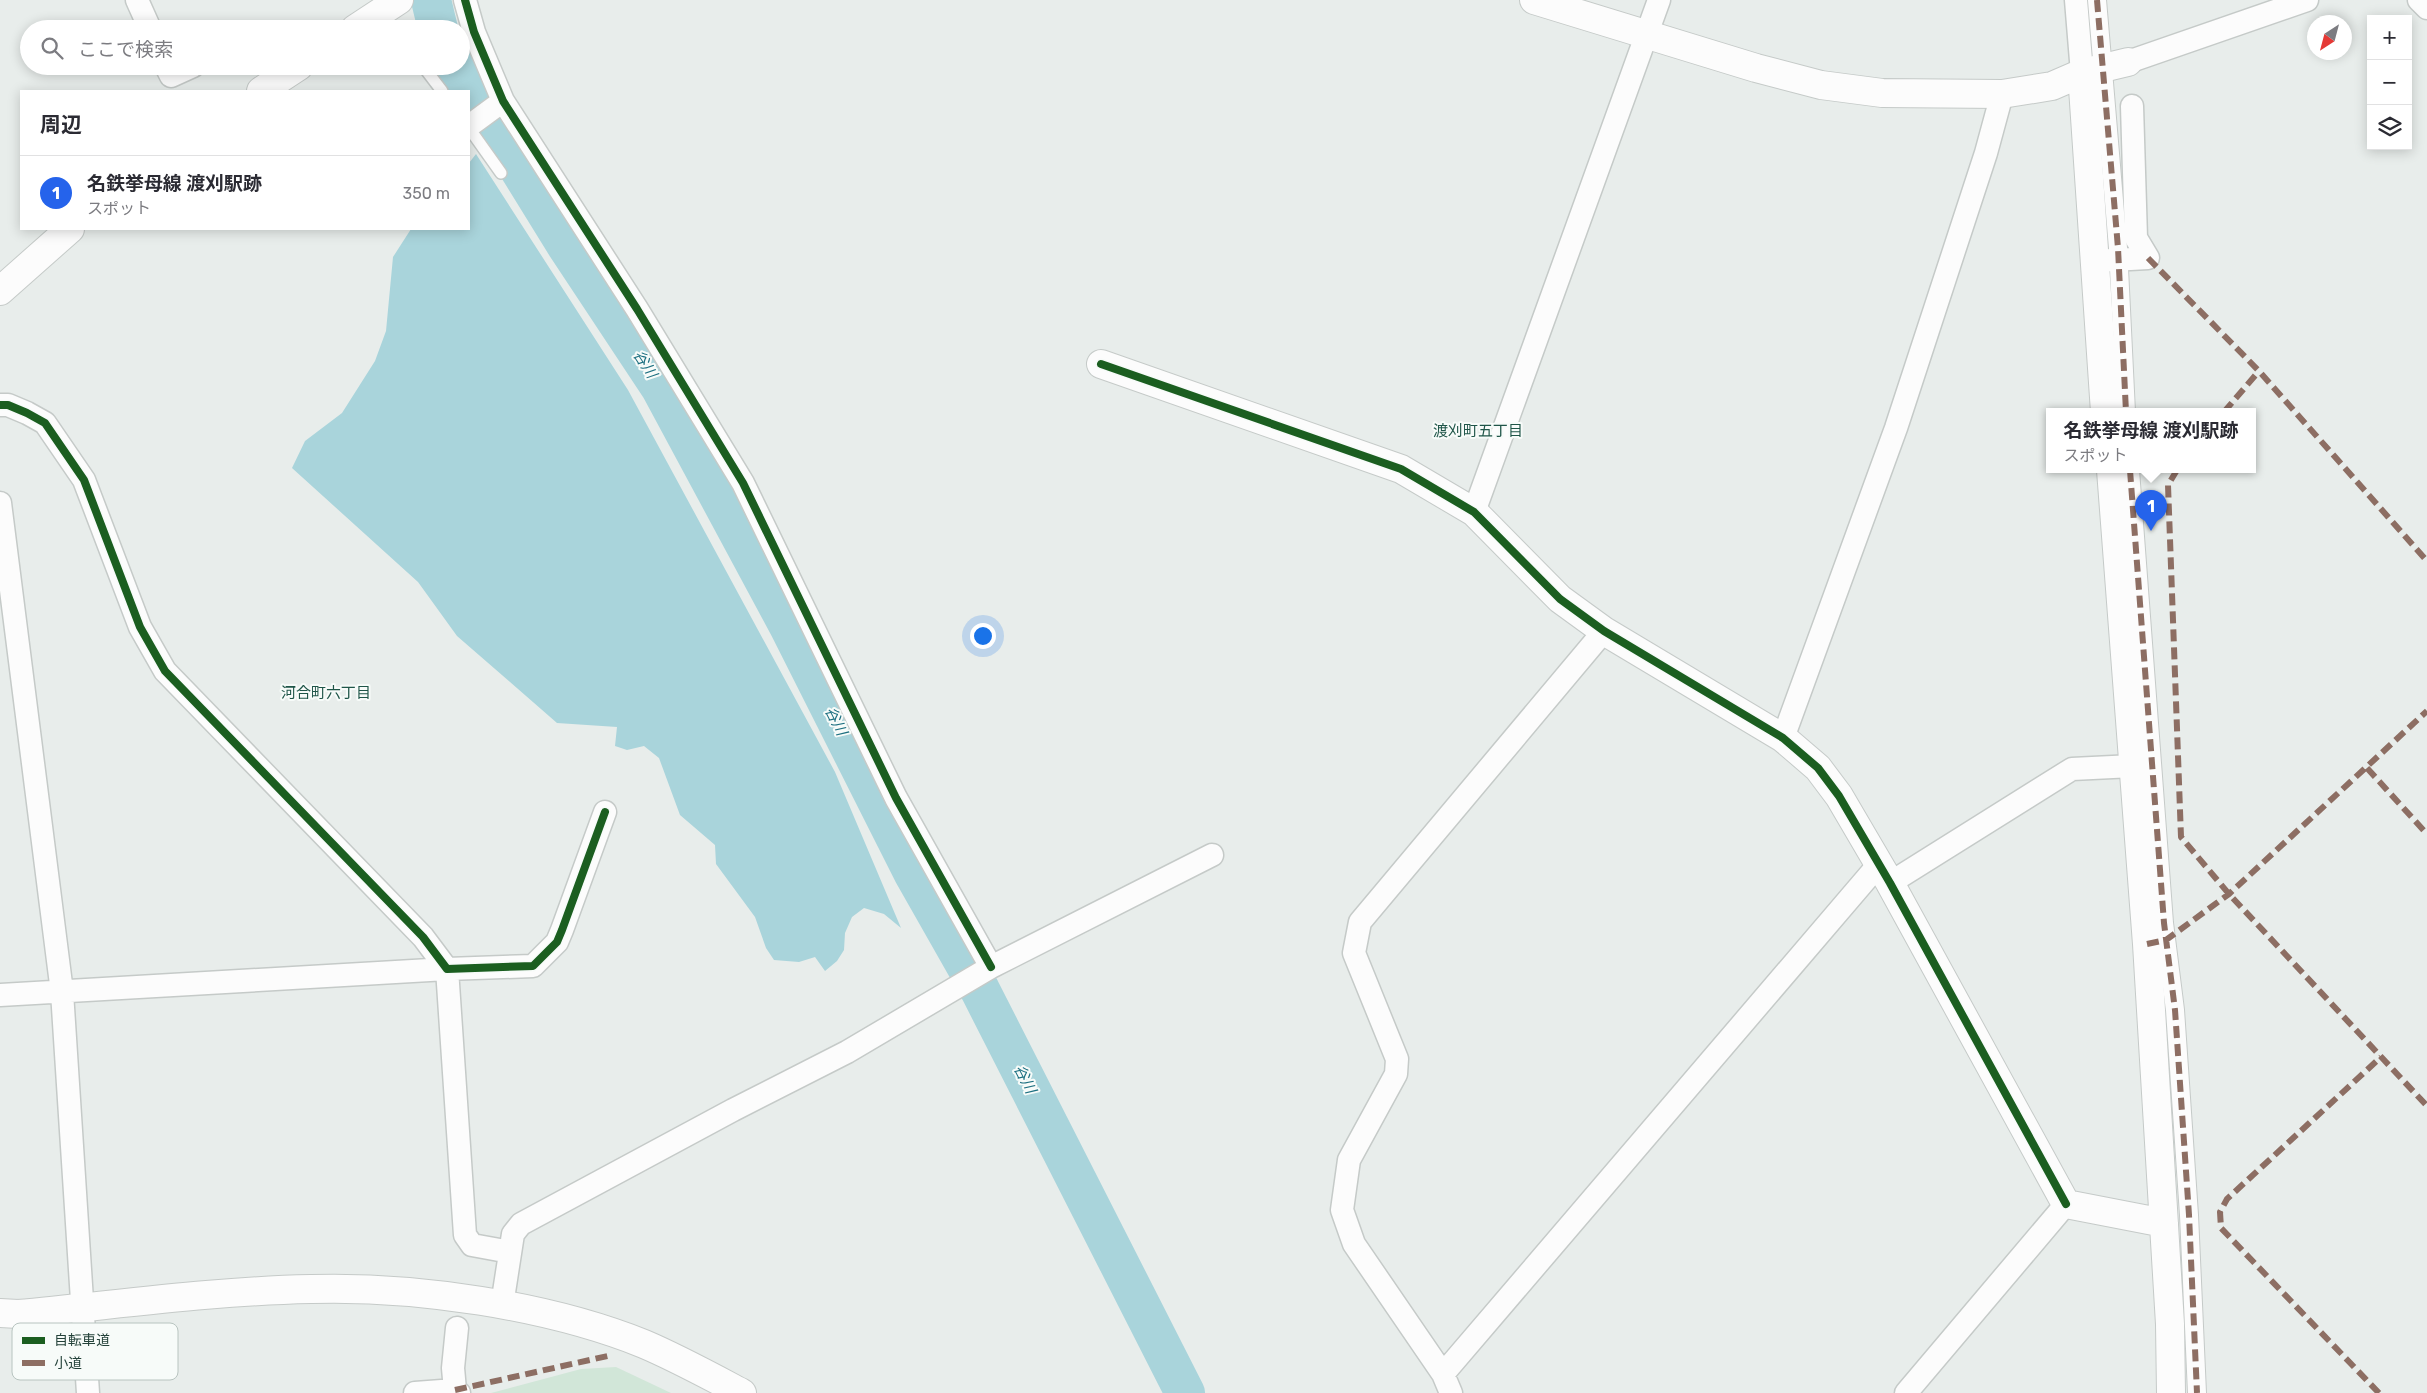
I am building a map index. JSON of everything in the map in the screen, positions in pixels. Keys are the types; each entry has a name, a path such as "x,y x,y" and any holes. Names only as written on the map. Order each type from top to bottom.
{"street":[{"path":"137,0 146,20"},
{"path":"369,20 399,0"},
{"path":"465,0 499,104 637,309 743,482 896,798 988,969"},
{"path":"1534,0 1756,68 1821,85 1882,93 2002,94 2052,86 2307,0"},
{"path":"1474,512 1645,33 1659,0"},
{"path":"2076,0 2104,68"},
{"path":"2097,0 2104,68 2105,408"},
{"path":"2419,0 2427,8"},
{"path":"1783,738 1896,428 1986,153 2002,94"},
{"path":"470,126 499,104"},
{"path":"2106,261 2148,258 2136,238 2132,106"},
{"path":"0,291 69,230"},
{"path":"2106,261 2125,408"},
{"path":"1100,364 1401,470 1474,512 1560,598 1604,631 1783,738 1818,768 1839,796 1885,873 2066,1204"},
{"path":"0,405 8,405 21,410 45,423 84,480 140,627 165,671 423,937 447,969 465,1235 472,1245 510,1252"},
{"path":"2110,473 2123,606 2147,944 2164,1223 2171,1393"},
{"path":"2130,473 2164,923 2175,1010 2189,1215 2197,1393"},
{"path":"0,503 62,992 84,1323"},
{"path":"1604,631 1360,922 1354,953 1397,1059 1396,1074 1349,1160 1342,1210 1354,1244 1447,1384 1885,873 2072,768 2133,766"},
{"path":"0,995 447,969 533,966 557,942 605,812"},
{"path":"502,1305 513,1234 521,1224 733,1110 847,1052 988,969 1212,855"},
{"path":"2066,1204 2164,1223"},
{"path":"1906,1393 2066,1204"},
{"path":"0,1313 18,1314 230,1293 312,1288 392,1292 502,1305 576,1321 643,1344 742,1393"},
{"path":"415,1393 457,1391 453,1368 457,1328"},
{"path":"87,1380 88,1393"}],"lane":[{"path":"430,75 441,90"},
{"path":"470,128 501,173"}],"green space":[{"path":"616,1367 671,1393 491,1393 581,1369"}],"water":[{"path":"476,154 628,390 835,772 901,928 884,914 864,908 852,917 845,933 844,950 837,961 825,971 815,957 799,962 774,960 766,948 755,917 716,864 715,845 680,815 659,758 644,746 627,750 615,746 617,727 557,723 457,636 418,582 292,468 305,441 342,413 375,361 386,331 393,257 410,230 470,230 470,162"}],"waterway":[{"name":"谷川","path":"431,0 436,20"},
{"name":"谷川","path":"462,75 567,246 661,388 789,626 913,872 980,990 1185,1393"}],"marked path":[{"path":"2097,0 2118,248 2126,408"},
{"path":"2148,258 2259,371 2427,561"},
{"path":"2227,408 2259,371"},
{"path":"2130,473 2164,923 2175,1010 2189,1215 2197,1393"},
{"path":"2175,473 2168,485 2181,837 2229,894 2427,1106"},
{"path":"2147,944 2166,940 2229,894 2427,711"},
{"path":"2367,768 2427,834"},
{"path":"2379,1393 2221,1228 2220,1212 2227,1199 2381,1057"},
{"path":"455,1390 612,1355"}],"cycle path":[{"path":"465,0 474,32 503,101 637,309 743,483 896,798 991,967"},
{"path":"1101,364 1401,469 1474,512 1560,599 1604,631 1783,738 1818,768 1839,796 1890,883 2066,1204"},
{"path":"0,405 8,405 45,423 84,480 140,627 165,671 423,937 447,969 533,966 557,942 605,812"}],"place":[{"name":"名鉄挙母線 渡刈駅跡","path":"2151,531"}],"district":[{"name":"渡刈町五丁目","path":"1478,431"},
{"name":"河合町六丁目","path":"326,693"}]}
